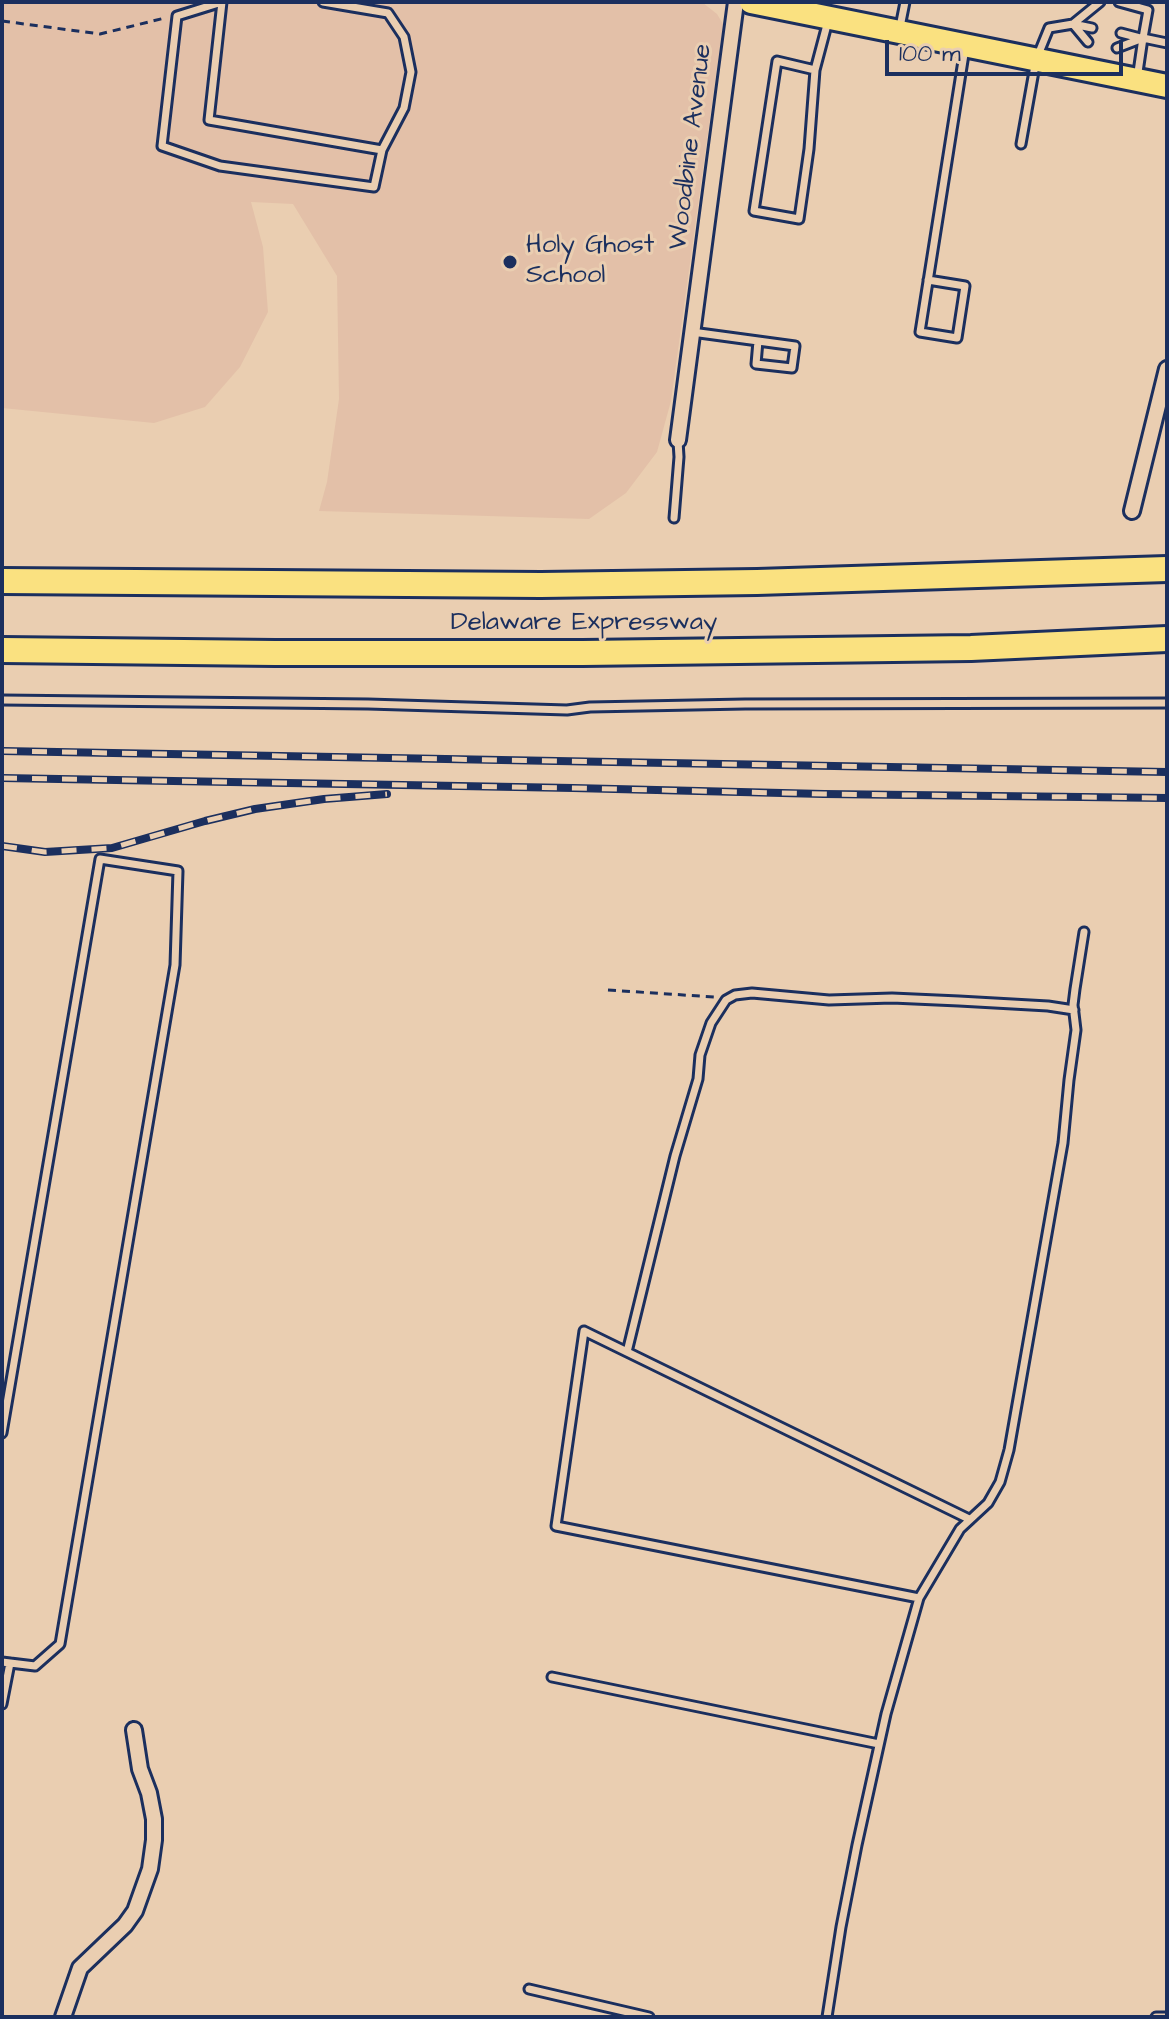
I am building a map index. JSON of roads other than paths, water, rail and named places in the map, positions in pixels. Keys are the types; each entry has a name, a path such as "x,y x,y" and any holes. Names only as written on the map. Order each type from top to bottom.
{"highway":[{"name":"Delaware Expressway","path":"2,581 556,585 1167,569"},
{"name":"Delaware Expressway","path":"2,650 583,653 971,648 1167,639"}],"main road":[{"path":"751,2 786,6 828,19 1167,86"}],"street":[{"name":"Woodbine Avenue","path":"678,440 736,2"},
{"path":"1132,511 1167,369"},
{"path":"63,2017 80,1968 125,1925 135,1911 150,1869 154,1819 140,1769 134,1730"}],"lane":[{"path":"323,2 388,13 404,37 411,72 404,108 382,150 374,187 220,166 162,146 177,16 222,2 209,120 382,150"},
{"path":"899,33 905,2"},
{"path":"1073,24 1100,2"},
{"path":"1119,2 1148,10 1137,80"},
{"path":"815,70 777,61 754,211 799,219 809,149 815,70 828,19"},
{"path":"1073,24 1088,42"},
{"path":"1021,144 1036,60 1049,28 1073,24 1092,28"},
{"path":"1121,33 1167,43"},
{"path":"1117,48 1143,38"},
{"path":"928,280 965,286 957,338 920,332 928,280 966,46"},
{"path":"692,332 795,346 792,368 756,364 758,341"},
{"path":"674,518 678,440"},
{"path":"2,700 368,704 567,710 745,704 1167,703"},
{"path":"2,1433 100,859 178,871 175,965 60,1644 35,1666 6,1662 2,1704"},
{"path":"827,2017 843,1913 879,1744 919,1598 969,1519 988,1503 1000,1482 1009,1450 1063,1143 1076,1030 1075,989 1084,932"},
{"path":"627,1352 675,1156 698,1079 700,1055 711,1023 726,1000 735,995 752,993 829,1000 892,998 1074,1010"},
{"path":"919,1598 556,1526 584,1331 969,1519"},
{"path":"552,1677 879,1744"},
{"path":"529,1989 649,2017"},
{"path":"1156,2017 1167,2017"}],"railway":[{"path":"2,751 1167,772"},
{"path":"2,778 1167,798"},
{"path":"2,846 45,852 112,848 255,809 387,794"}],"place":[{"name":"Holy Ghost School","path":"510,262"}]}
